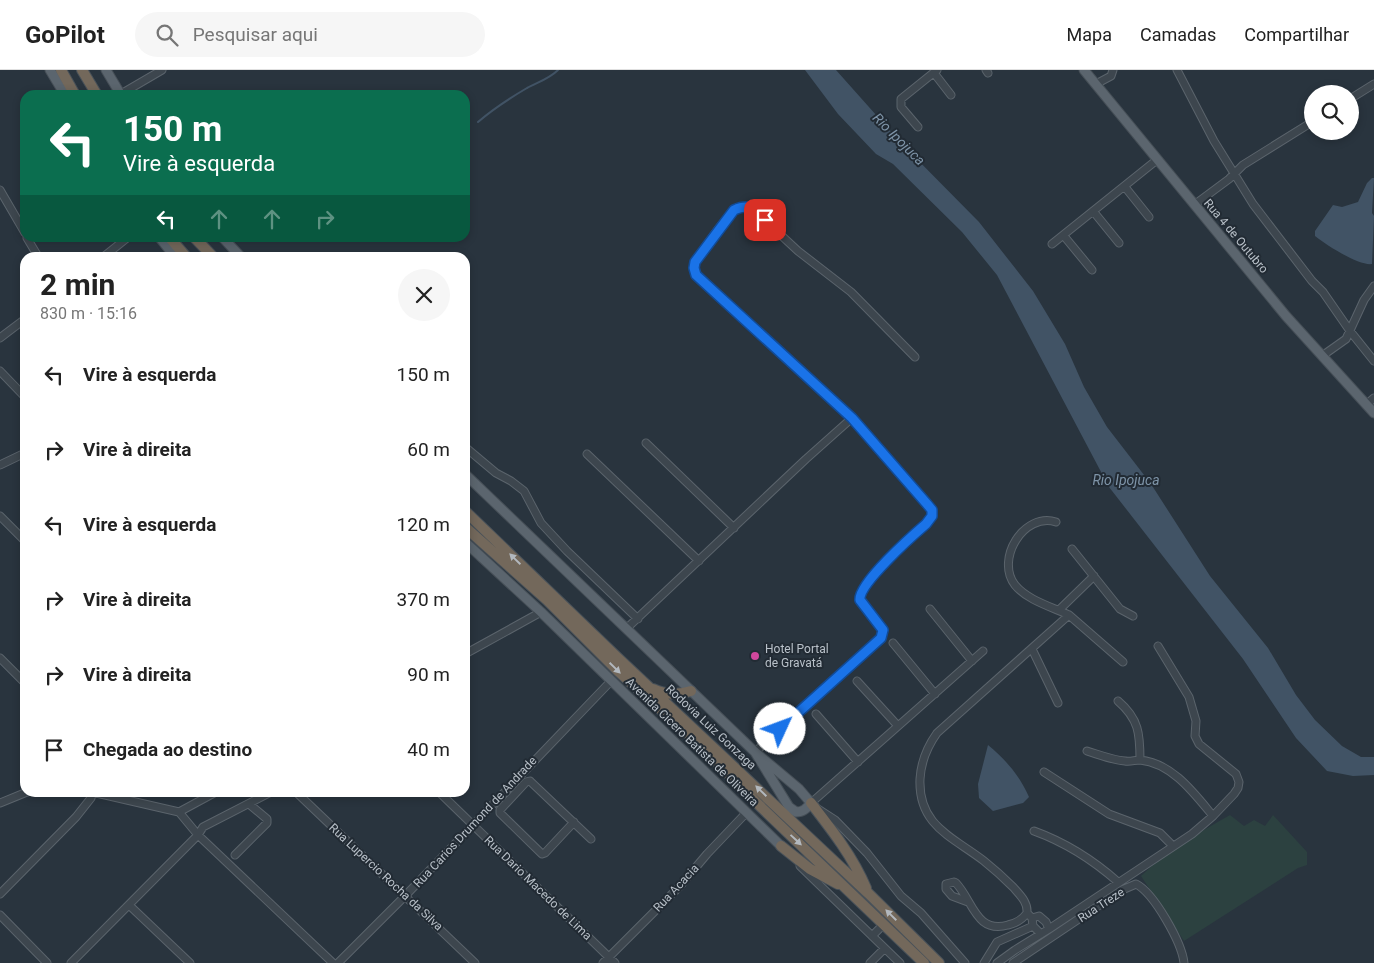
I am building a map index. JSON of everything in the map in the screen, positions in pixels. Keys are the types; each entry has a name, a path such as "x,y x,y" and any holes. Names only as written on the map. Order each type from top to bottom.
{"highway":[{"path":"61,70 72,90"},
{"path":"82,70 94,90"},
{"path":"173,242 182,252"},
{"path":"199,242 208,252"},
{"name":"Rodovia Luiz Gonzaga","path":"470,516 868,893 938,963"},
{"name":"Rodovia Luiz Gonzaga","path":"470,531 547,600 618,671 699,744 762,808 924,963"},
{"path":"650,688 672,694 680,694 691,690"},
{"path":"813,805 841,842 868,893"},
{"path":"781,846 810,869 846,888"}],"main road":[{"path":"50,70 62,90"},
{"path":"106,70 118,90"},
{"name":"Rua 4 de Outubro","path":"1084,70 1286,316 1374,413"},
{"path":"163,242 171,252"},
{"path":"227,242 236,252"},
{"path":"470,479 755,752 799,789 813,805 802,812 796,812 789,807 755,752"},
{"name":"Avenida Cicero Batista de Oliveira","path":"470,547 541,612 781,846"}],"street":[{"path":"129,90 162,70"},
{"path":"1096,84 1111,76 1113,70"},
{"path":"1177,70 1206,126 1253,204 1312,281 1331,302 1350,331 1374,361"},
{"path":"918,127 901,107 901,99 936,72 951,96"},
{"path":"1359,93 1374,84"},
{"path":"1194,205 1229,179 1242,165 1304,127"},
{"path":"1052,244 1158,160"},
{"path":"1125,187 1148,217"},
{"path":"0,190 20,224"},
{"path":"755,752 881,638 883,630 860,600 861,592 878,570 926,524 932,516 932,510 852,418 696,275 695,262 730,215 742,207 749,207 755,210 798,251 851,292 915,357"},
{"path":"1094,211 1119,243"},
{"path":"1064,236 1092,270"},
{"path":"110,252 122,242"},
{"path":"1322,356 1346,339 1364,300 1374,286"},
{"path":"0,338 20,323"},
{"path":"0,371 20,392"},
{"path":"1366,405 1374,398"},
{"path":"626,629 852,418"},
{"path":"646,443 734,528"},
{"path":"470,451 496,473 512,481 524,492 541,523 567,551 638,619"},
{"path":"587,454 699,561"},
{"path":"0,465 20,455"},
{"path":"0,516 20,536"},
{"path":"1056,522 1043,520 1035,522 1023,530 1014,544 1010,555 1008,565 1010,576 1015,586 1026,595 1069,615 1123,662"},
{"path":"1072,549 1120,609 1133,616"},
{"path":"1059,610 1094,576"},
{"path":"930,609 972,661"},
{"path":"470,651 541,612"},
{"path":"1042,934 1031,919 1022,896 984,862 952,840 933,823 923,807 920,791 923,760 930,743 937,733 1069,615"},
{"path":"893,644 935,694"},
{"path":"991,951 999,962 1042,934 1192,834 1213,816 1238,788 1239,782 1236,774 1199,744 1195,736 1196,721 1190,697 1158,646"},
{"path":"1032,649 1058,703"},
{"path":"965,963 938,930 901,896 867,853 835,820 813,805 898,726 983,652"},
{"path":"0,658 20,678"},
{"name":"Rua Carios Drumond de Andrade","path":"338,963 405,896 611,681"},
{"path":"857,681 898,726"},
{"path":"1118,700 1126,708 1137,726 1140,739 1140,760"},
{"path":"816,714 858,762"},
{"path":"1087,751 1127,762 1140,760 1165,769 1181,780 1213,816"},
{"path":"1044,772 1103,811 1160,833 1173,846"},
{"path":"574,822 545,853 541,853 500,813 501,808 514,794 526,782 530,781 574,822 591,838"},
{"path":"507,788 514,794"},
{"path":"1,801 20,794"},
{"path":"0,894 76,817 91,797"},
{"path":"110,797 179,812 198,835 334,963"},
{"path":"179,812 207,797"},
{"path":"71,963 198,835 203,827 262,797"},
{"name":"Rua Lupercio Rocha da Silva","path":"301,797 475,963"},
{"name":"Rua Dario Macedo de Lima","path":"444,797 615,963"},
{"path":"235,855 267,823 267,819 249,804"},
{"name":"Rua Acacia","path":"603,963 680,886 747,812"},
{"path":"1034,832 1067,844 1087,856 1118,882"},
{"name":"Avenida Cicero Batista de Oliveira","path":"781,846 900,963"},
{"name":"Rua Treze","path":"1013,963 1122,890 1136,884 1145,891 1169,924 1179,942 1184,963"},
{"path":"968,902 986,924 994,927 1040,916 1044,918 1048,929"},
{"path":"129,905 190,963"},
{"path":"0,916 47,963"},
{"path":"984,963 998,942 1031,919"},
{"path":"872,936 884,924"},
{"path":"1006,938 1012,941 1015,950"},
{"path":"870,963 884,949"}],"green space":[{"path":"1230,815 1244,826 1254,820 1265,826 1273,815 1307,852 1307,865 1298,868 1184,941 1141,876 1172,850"}],"water":[{"name":"Rio Ipojuca","path":"805,70 836,70 901,143 979,222 1033,291 1065,344 1084,387 1107,427 1151,484 1210,576 1268,648 1296,695 1315,720 1342,746 1361,757 1374,757 1374,775 1353,776 1327,771 1296,738 1243,659 1109,487 997,275 962,232 893,164 876,154 838,114"},
{"path":"1374,178 1372,213 1374,216 1372,264 1366,264 1334,249 1315,236 1315,231 1333,205 1342,207 1358,202 1367,183"},
{"path":"988,745 1001,756 1017,775 1029,797 1023,803 993,811 979,798 978,784"}],"waterway":[{"path":"478,122 508,100 558,70"}],"place":[{"name":"Hotel Portal de Gravatá","path":"755,656"}],"route":[{"path":"765,220 749,207 734,210 695,262 696,275 861,427 932,510 930,520 878,570 859,597 883,630 881,638 780,729"}]}
